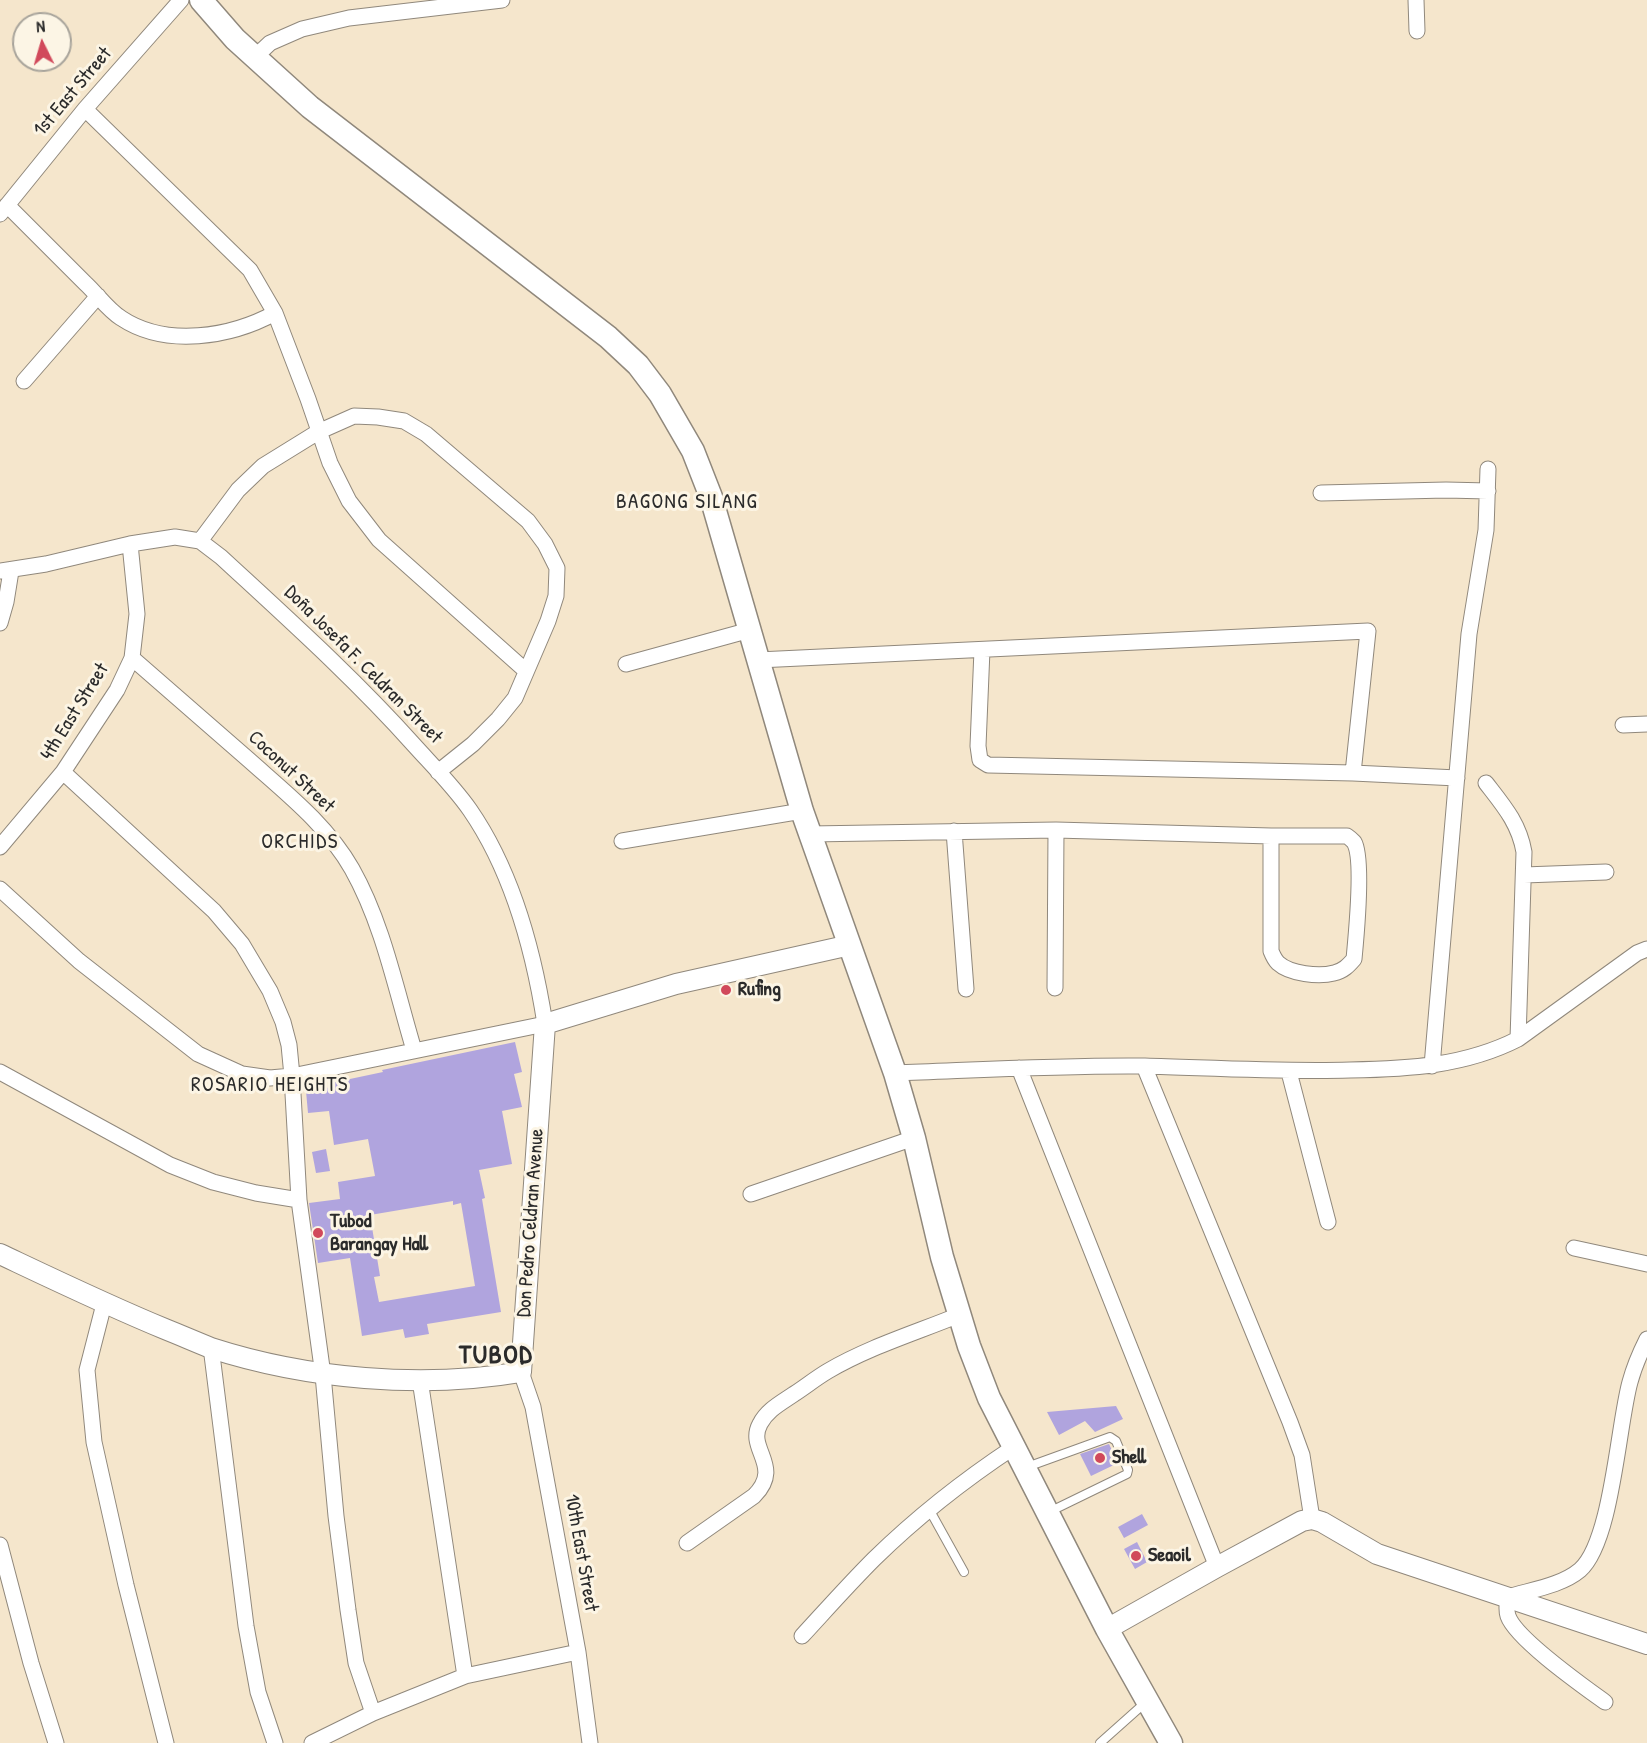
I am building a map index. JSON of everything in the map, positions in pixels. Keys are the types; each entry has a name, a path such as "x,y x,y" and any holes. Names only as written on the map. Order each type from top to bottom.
{"main road":[{"path":"201,0 254,58 310,107 608,337 638,365 660,394 693,451 721,525 802,811 895,1073 914,1138 942,1257 959,1316 989,1398 1107,1629 1171,1743"}],"street":[{"name":"1st East Street","path":"4,209 85,109 181,0"},
{"path":"254,58 270,43 314,26 349,18 502,0"},
{"path":"1416,0 1417,31"},
{"path":"85,109 250,270 275,313 330,463 349,501 379,540 526,671"},
{"path":"4,209 121,318 149,332 182,336 217,334 252,325 275,313"},
{"path":"24,381 98,296"},
{"path":"0,623 6,602 5,571 130,544 175,537 200,541 238,490 264,466 318,432 354,416 404,421 426,434 528,521 545,544 557,568 556,596 548,621 515,698 473,744 438,772"},
{"path":"1432,1066 1469,634 1486,530 1488,469"},
{"path":"1321,494 1488,491"},
{"name":"Doña Josefa F. Celdran Street","path":"200,541 221,557 379,706 470,810 492,847 529,945 539,984 545,1024"},
{"name":"4th East Street","path":"0,847 63,772 117,690 132,658 137,614 130,544"},
{"path":"626,664 750,630"},
{"path":"758,660 1368,631 1353,773"},
{"path":"982,650 978,746 980,760 983,763 1457,778"},
{"name":"Coconut Street","path":"132,658 305,810 332,840 351,868 366,898 414,1050"},
{"path":"1623,725 1647,724"},
{"path":"63,772 214,911 242,944 270,991 283,1022 289,1045 292,1076 299,1200 323,1375 336,1516 348,1610 356,1663 373,1713"},
{"path":"1486,783 1510,814 1519,830 1524,852 1518,1039"},
{"path":"622,841 802,811"},
{"path":"810,834 1056,830 1347,836 1354,843 1359,876 1354,959 1347,968 1333,974 1313,974 1289,970 1276,962 1271,951 1271,836"},
{"path":"1055,988 1056,830"},
{"path":"954,831 966,989"},
{"path":"1524,875 1606,872"},
{"path":"0,889 79,961 198,1054 243,1074 270,1078 292,1076 545,1024 676,984 850,945"},
{"path":"895,1073 1144,1066 1289,1071 1432,1066 1497,1050 1518,1039 1637,953 1647,949"},
{"name":"Don Pedro Celdran Avenue","path":"521,1372 545,1024"},
{"path":"1144,1066 1290,1422 1302,1455 1312,1519"},
{"path":"1019,1068 1217,1567"},
{"path":"1289,1071 1328,1222"},
{"path":"0,1072 170,1165 213,1182 256,1193 299,1200"},
{"path":"751,1194 914,1138"},
{"path":"1574,1248 1647,1264"},
{"path":"0,1254 104,1304 211,1347 274,1365 323,1375 420,1380 486,1378 521,1372"},
{"path":"104,1304 87,1370 94,1442 126,1585 166,1743"},
{"path":"687,1543 762,1488 767,1471 757,1429 769,1411 829,1371 875,1348 959,1316"},
{"path":"1508,1597 1564,1580 1581,1569 1591,1555 1599,1536 1610,1489 1629,1383 1647,1340"},
{"path":"211,1347 246,1626 258,1692 275,1743"},
{"name":"10th East Street","path":"521,1372 533,1407 578,1652 590,1743"},
{"path":"420,1380 465,1676"},
{"path":"802,1636 875,1559 929,1509 977,1471 1014,1447"},
{"path":"1107,1629 1302,1521 1312,1519 1323,1522 1377,1554 1647,1644"},
{"path":"0,1545 31,1663 56,1743"},
{"path":"1508,1597 1508,1617 1538,1650 1605,1702"},
{"path":"312,1743 373,1713 465,1676 578,1652"}],"lane":[{"path":"1025,1468 1110,1437 1116,1441 1128,1470 1127,1474 1049,1512"},
{"path":"929,1509 964,1572"},
{"path":"1100,1743 1148,1701"}],"building":[{"path":"515,1042 522,1072 514,1074 522,1107 502,1111 512,1164 479,1170 501,1312 427,1324 429,1334 405,1338 403,1329 362,1336 350,1258 318,1263 309,1203 340,1199 338,1182 375,1176 368,1139 334,1145 329,1111 308,1113 306,1091 332,1087 331,1083 383,1072 382,1070","holes":["453,1201 453,1205 461,1203 475,1286 379,1302 374,1277 380,1276 370,1215"]},
{"path":"326,1149 330,1171 316,1173 312,1152"},
{"path":"1116,1406 1123,1419 1095,1432 1085,1421 1059,1435 1047,1412"},
{"name":"Shell","path":"1109,1444 1118,1463 1091,1476 1080,1454"},
{"path":"1142,1514 1148,1525 1124,1538 1118,1527"},
{"name":"Seaoil","path":"1137,1542 1147,1562 1135,1569 1124,1549"}],"place":[{"name":"Rufing","path":"726,990"},
{"name":"Tubod Barangay Hall","path":"318,1233"},
{"name":"Shell","path":"1100,1458"},
{"name":"Seaoil","path":"1136,1556"}],"district":[{"name":"BAGONG SILANG","path":"687,502"},
{"name":"ORCHIDS","path":"300,842"},
{"name":"ROSARIO HEIGHTS","path":"270,1085"},
{"name":"TUBOD","path":"496,1356"}]}
